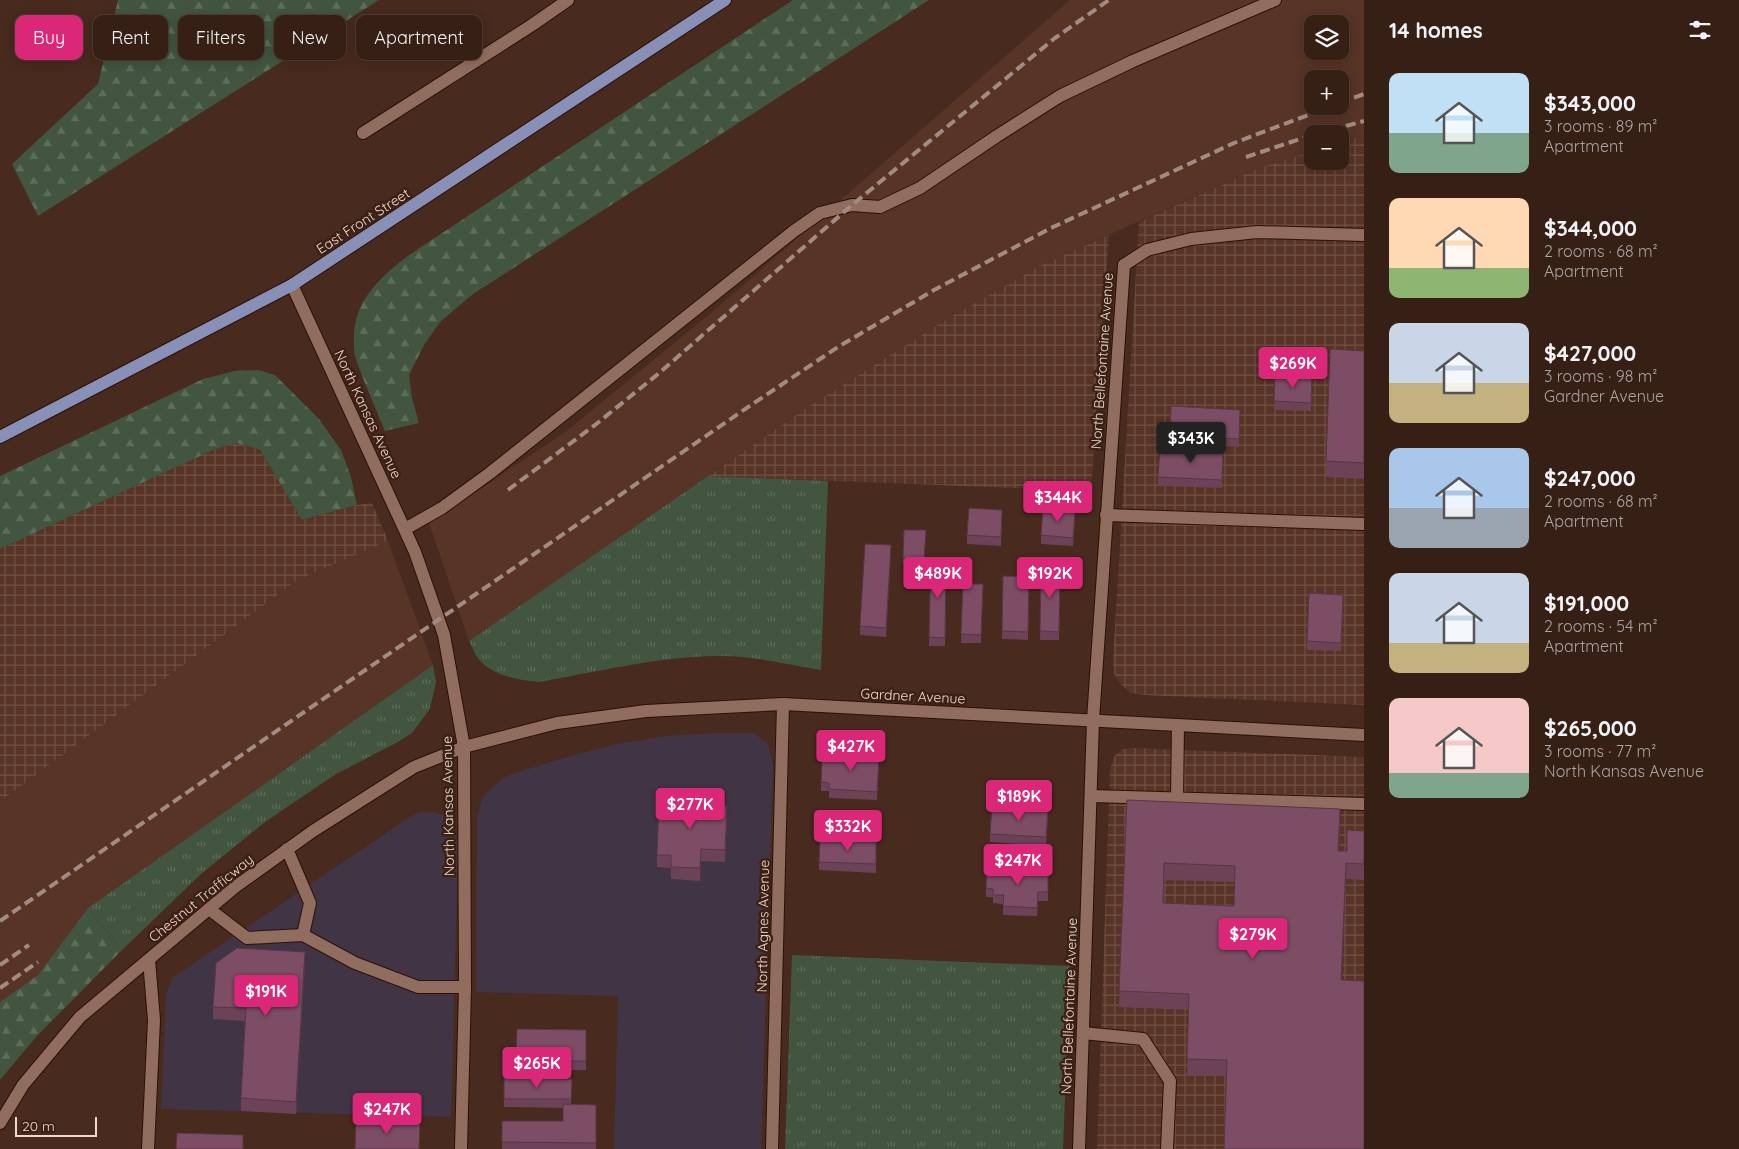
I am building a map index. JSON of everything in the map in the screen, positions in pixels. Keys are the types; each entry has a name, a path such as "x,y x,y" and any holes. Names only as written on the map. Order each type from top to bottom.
{"main road":[{"name":"East Front Street","path":"0,437 292,285 724,0"}],"street":[{"path":"363,133 568,0"},
{"path":"405,529 442,508 490,473 794,231 820,213 852,205 880,207 920,188 1060,96 1133,60 1275,0"},
{"name":"North Bellefontaine Avenue","path":"1079,1149 1093,720 1124,265 1146,250 1191,239 1257,232 1364,235"},
{"name":"North Kansas Avenue","path":"292,285 415,552 444,635 464,747 465,987 461,1149"},
{"path":"1106,515 1364,524"},
{"name":"Gardner Avenue","path":"464,747 557,723 646,711 783,704 1364,735"},
{"name":"North Agnes Avenue","path":"772,1149 783,704"},
{"path":"1176,798 1178,725"},
{"name":"Chestnut Trafficway","path":"0,1123 24,1085 80,1017 234,886 313,831 414,767 464,747"},
{"path":"1091,796 1364,804"},
{"path":"287,849 310,904 304,935"},
{"path":"209,908 247,938 304,935 355,963 418,987 465,987"},
{"path":"148,1149 154,1020 149,960"},
{"path":"1083,1033 1143,1039 1170,1081 1167,1149"}],"shaded area":[{"path":"1070,0 1364,0 1364,135 1349,139 1349,125 1304,125 1304,154 1259,168 1041,265 950,317 809,406 469,641 429,523 564,433 717,308"},
{"path":"1364,135 1364,705 1130,693 1118,681 1114,673 1113,662 1139,222 1259,168 1304,154 1304,170 1349,170 1349,139"},
{"path":"1109,235 1091,491 708,476 809,406 950,317 1041,265"},
{"path":"237,443 260,450 302,520 357,505 372,503 388,541 298,580 0,802 0,549 213,450"},
{"path":"388,541 433,665 88,908 38,975 0,1002 0,802 298,580"},
{"path":"754,733 768,744 773,765 761,1149 614,1149 618,996 476,992 477,819 481,802 486,793 502,779 512,774 570,756 616,744 667,736"},
{"path":"1123,749 1364,757 1364,1149 1097,1149 1110,770 1117,753"},
{"path":"420,812 433,812 443,815 451,822 458,845 451,1117 161,1109 166,994 172,978 408,818"}],"green space":[{"path":"118,0 379,0 346,21 346,15 274,15 274,60 284,60 38,216 12,164 98,84 104,60 168,60 168,15 114,15"},
{"path":"793,0 929,0 473,294 440,322 424,345 409,375 412,398 419,423 385,431 365,384 355,356 354,347 358,313 371,290 380,280 412,253"},
{"path":"258,370 275,375 319,419 341,450 351,477 357,505 302,520 260,450 237,443 213,450 0,549 0,476 203,379 235,371"},
{"path":"708,476 828,481 821,670 755,658 715,656 649,662 539,682 498,673 490,669 478,658 469,641"},
{"path":"433,665 436,682 429,710 412,733 336,774 265,822 201,874 122,950 88,908"},
{"path":"88,908 122,950 36,1037 0,1080 0,1002 38,975"},
{"path":"792,955 1070,966 1063,1149 785,1149"}],"building":[{"path":"1330,349 1364,351 1364,463 1326,461"},
{"path":"1275,375 1312,376 1311,403 1274,401"},
{"path":"1171,406 1240,410 1239,439 1170,435"},
{"path":"1160,448 1223,451 1222,480 1158,477"},
{"path":"969,508 1002,510 1001,537 967,535"},
{"path":"1043,508 1075,510 1073,538 1041,535"},
{"path":"904,530 926,530 924,560 903,558"},
{"path":"865,544 891,545 886,628 860,626"},
{"path":"931,559 946,560 945,638 929,637"},
{"path":"1041,566 1060,566 1059,632 1040,631"},
{"path":"1003,576 1029,577 1028,632 1002,631"},
{"path":"963,584 983,584 981,635 961,634"},
{"path":"1309,593 1343,595 1341,643 1307,641"},
{"path":"831,753 879,756 877,792 829,789 829,783 821,782 822,760 831,760"},
{"path":"682,796 706,797 706,805 727,806 725,850 701,849 700,868 671,867 671,855 657,855 659,803 681,804"},
{"path":"1127,800 1340,809 1338,851 1347,851 1347,830 1364,831 1364,864 1346,863 1341,980 1364,981 1364,1149 1224,1149 1227,1060 1187,1059 1189,994 1119,991","holes":["1164,863 1235,866 1234,906 1163,903"]},
{"path":"992,806 1048,810 1046,837 990,834"},
{"path":"820,839 876,842 876,864 819,862"},
{"path":"987,868 1048,871 1048,892 1038,892 1037,908 1003,906 1004,895 993,895 993,889 986,888"},
{"path":"237,948 305,952 296,1102 241,1098 246,1008 213,1007 216,963"},
{"path":"517,1029 586,1030 586,1061 516,1061"},
{"path":"504,1078 572,1079 571,1099 504,1099"},
{"path":"563,1104 596,1105 596,1143 502,1142 502,1121 563,1121"},
{"path":"356,1120 420,1123 419,1149 355,1149"},
{"path":"177,1133 243,1135 243,1149 176,1149"}],"railway":[{"path":"508,490 595,425 658,374 852,205 1055,38 1109,0"},
{"path":"1349,100 1364,94"},
{"path":"0,921 838,347 934,290 1051,228 1234,143 1308,115"},
{"path":"1349,125 1364,121"},
{"path":"1246,157 1304,138"},
{"path":"0,965 29,945"},
{"path":"0,988 38,962"}]}
